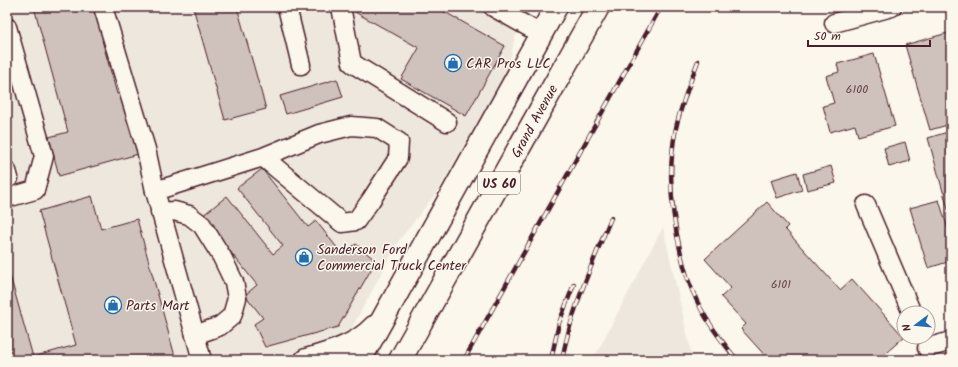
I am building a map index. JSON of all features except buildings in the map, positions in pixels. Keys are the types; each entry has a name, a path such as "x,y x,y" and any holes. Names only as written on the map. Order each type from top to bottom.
{"highway":[{"name":"US 60","path":"360,360 556,7"},
{"name":"Grand Avenue","path":"400,360 598,7"},
{"path":"322,358 356,342 373,329 386,314"}],"street":[{"path":"103,7 146,149 160,212 202,360"},
{"path":"287,7 301,65"},
{"path":"340,7 352,62 447,122"},
{"path":"493,7 541,34"},
{"path":"834,23 892,7"},
{"path":"7,27 44,156 35,190 7,198"},
{"path":"155,191 263,157 319,134 351,126 377,128 398,142 398,158 371,200 356,221 342,223 263,157"},
{"path":"7,171 9,178 7,178"},
{"path":"866,205 909,305"},
{"path":"160,212 174,211 189,215 202,225 222,257 234,282 237,298 232,316 220,326 195,335"},
{"path":"926,348 951,341"}],"shaded area":[{"path":"7,7 532,7 515,37 507,71 438,191 400,239 347,337 324,347 281,360 7,360"},
{"path":"663,227 693,360 593,360"}],"railway":[{"path":"464,360 661,7"},
{"path":"698,61 680,111 673,144 671,175 673,207 681,254 691,287 707,319 737,360"},
{"path":"562,360 576,306 611,218"},
{"path":"551,360 559,323 574,284"}],"place":[{"name":"CAR Pros LLC","path":"453,63"},
{"name":"Sanderson Ford Commercial Truck Center","path":"304,257"},
{"name":"Parts Mart","path":"113,305"}]}
